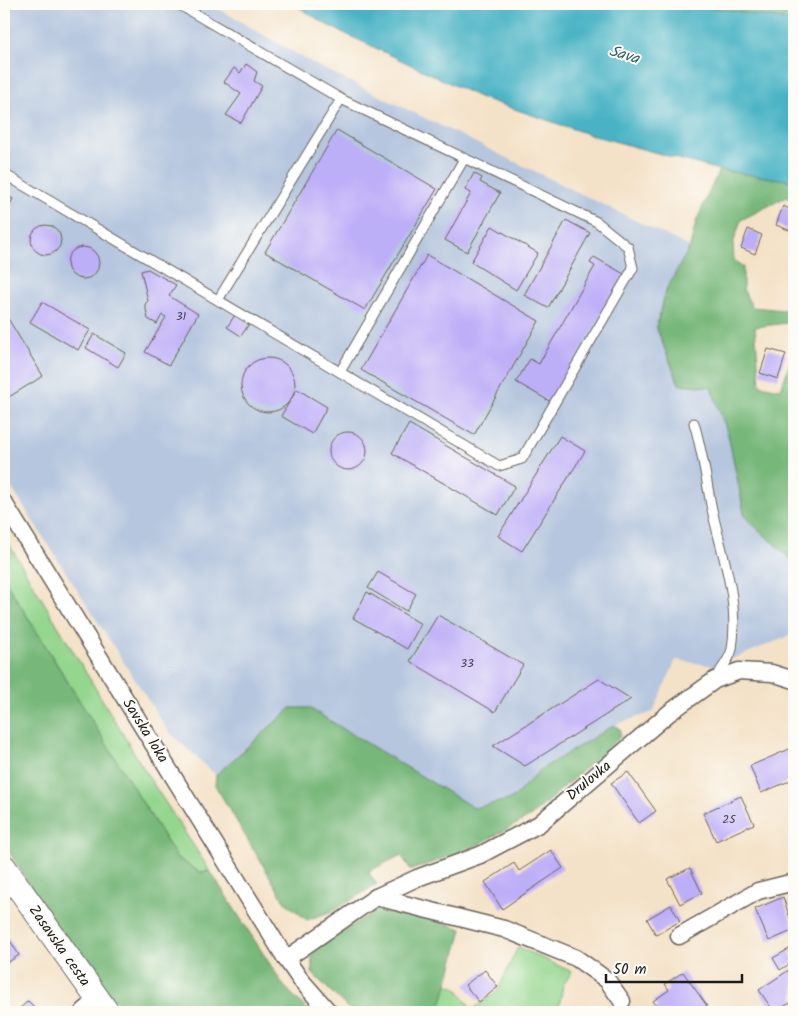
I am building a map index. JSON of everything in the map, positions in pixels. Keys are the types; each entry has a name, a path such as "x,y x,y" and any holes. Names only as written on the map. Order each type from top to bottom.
{"street":[{"name":"Savska loka","path":"4,503 286,959"},
{"name":"Drulovka","path":"286,959 376,896 417,878 480,855 539,824 669,713 714,680 740,671 772,674 794,680"},
{"name":"Zasavska cesta","path":"4,867 96,1008"},
{"path":"679,936 758,891 794,882"},
{"path":"376,896 504,929 576,958 607,980 622,1001"},
{"path":"286,959 300,979 329,1012"}],"lane":[{"path":"4,174 499,466 522,460 633,268 628,247 597,222 341,99 178,4"},
{"path":"218,300 341,99"},
{"path":"340,372 464,159"},
{"path":"694,423 704,457 720,546 729,572 734,617 731,652 714,680"}],"shaded area":[{"path":"4,4 210,4 316,65 690,247 667,288 656,327 666,351 711,387 728,434 745,517 794,562 794,634 715,666 676,660 653,712 614,725 540,770 512,799 474,808 309,708 291,708 216,775 168,731 4,476"}],"green space":[{"path":"691,4 794,4 794,21 703,7"},
{"path":"719,170 794,181 794,201 786,197 741,220 733,244 734,260 743,267 743,289 752,307 794,311 794,322 755,327 760,385 781,389 794,350 794,562 745,517 728,434 711,387 679,384 656,327 667,288 690,247 696,222"},
{"path":"4,536 148,776 210,871 200,872 177,858 4,579"},
{"path":"4,579 177,858 200,872 210,871 284,986 309,1012 125,1012 74,955 4,844"},
{"path":"291,708 309,708 474,808 512,799 540,770 614,725 620,729 620,737 531,816 470,849 411,870 401,855 368,872 377,884 335,910 307,920 285,902 215,785 216,775"},
{"path":"376,911 438,921 462,929 438,1012 352,1012 312,973 312,955 323,942"},
{"path":"518,947 572,972 563,985 558,1012 438,1012 447,984 457,988 472,1010 497,992"}],"water":[{"name":"Sava","path":"294,4 691,4 794,21 794,181 719,170 588,134 479,97 327,25"}],"building":[{"path":"246,64 257,72 254,81 262,86 241,123 226,115 241,94 224,82 234,68 240,73"},
{"path":"337,130 437,189 365,310 265,252"},
{"path":"474,173 482,178 480,182 500,193 467,252 445,240 471,193 465,190"},
{"path":"4,194 13,199 4,215"},
{"path":"783,206 794,211 794,232 776,225"},
{"path":"566,220 590,233 548,308 524,295"},
{"path":"46,225 57,229 61,240 57,251 46,255 35,251 31,240 35,229"},
{"path":"492,226 538,253 516,290 471,262"},
{"path":"748,229 762,235 755,254 741,248"},
{"path":"83,247 94,252 99,263 94,274 83,279 72,274 67,263 72,252"},
{"path":"427,255 539,321 474,435 361,370"},
{"path":"594,257 624,274 551,402 516,382 530,359 539,364 595,266 590,263"},
{"path":"148,269 176,285 169,296 198,314 169,365 145,352 166,317 162,315 157,324 148,319 145,304 148,301 141,271"},
{"path":"42,302 90,330 78,350 30,322"},
{"path":"4,312 43,376 4,400"},
{"path":"235,315 249,324 241,336 227,327"},
{"path":"94,334 126,353 118,367 86,348"},
{"path":"768,349 786,354 778,379 760,373"},
{"path":"268,358 278,360 287,366 293,375 295,385 293,395 287,404 278,410 268,412 258,410 249,404 243,395 241,385 243,375 249,366 258,360"},
{"path":"297,389 327,407 312,434 281,416"},
{"path":"409,424 515,486 498,515 392,453"},
{"path":"348,432 355,433 361,438 366,444 366,458 361,464 355,469 348,470 341,469 335,464 330,458 329,451 330,444 335,438 341,433"},
{"path":"560,436 585,451 522,551 498,536"},
{"path":"378,572 416,594 406,611 368,588"},
{"path":"367,592 421,624 407,649 353,618"},
{"path":"438,615 523,665 495,712 410,661"},
{"path":"599,679 631,699 525,766 493,746"},
{"path":"794,747 794,779 761,793 750,766"},
{"path":"628,772 656,811 639,823 611,783"},
{"path":"741,796 754,824 716,841 703,813"},
{"path":"551,850 563,868 502,909 485,882 514,863 519,871"},
{"path":"690,868 702,893 680,904 667,879"},
{"path":"783,897 794,930 769,941 755,909"},
{"path":"671,905 680,921 656,935 647,919"},
{"path":"4,931 19,955 4,965"},
{"path":"789,949 794,961 780,970 773,958"},
{"path":"792,968 794,972 794,1001 774,1012 759,990"},
{"path":"485,970 498,987 479,1002 465,985"},
{"path":"683,972 707,1006 698,1012 650,1012 658,1007 653,1001 669,990 665,984"},
{"path":"28,1001 39,1012 16,1012"}]}
